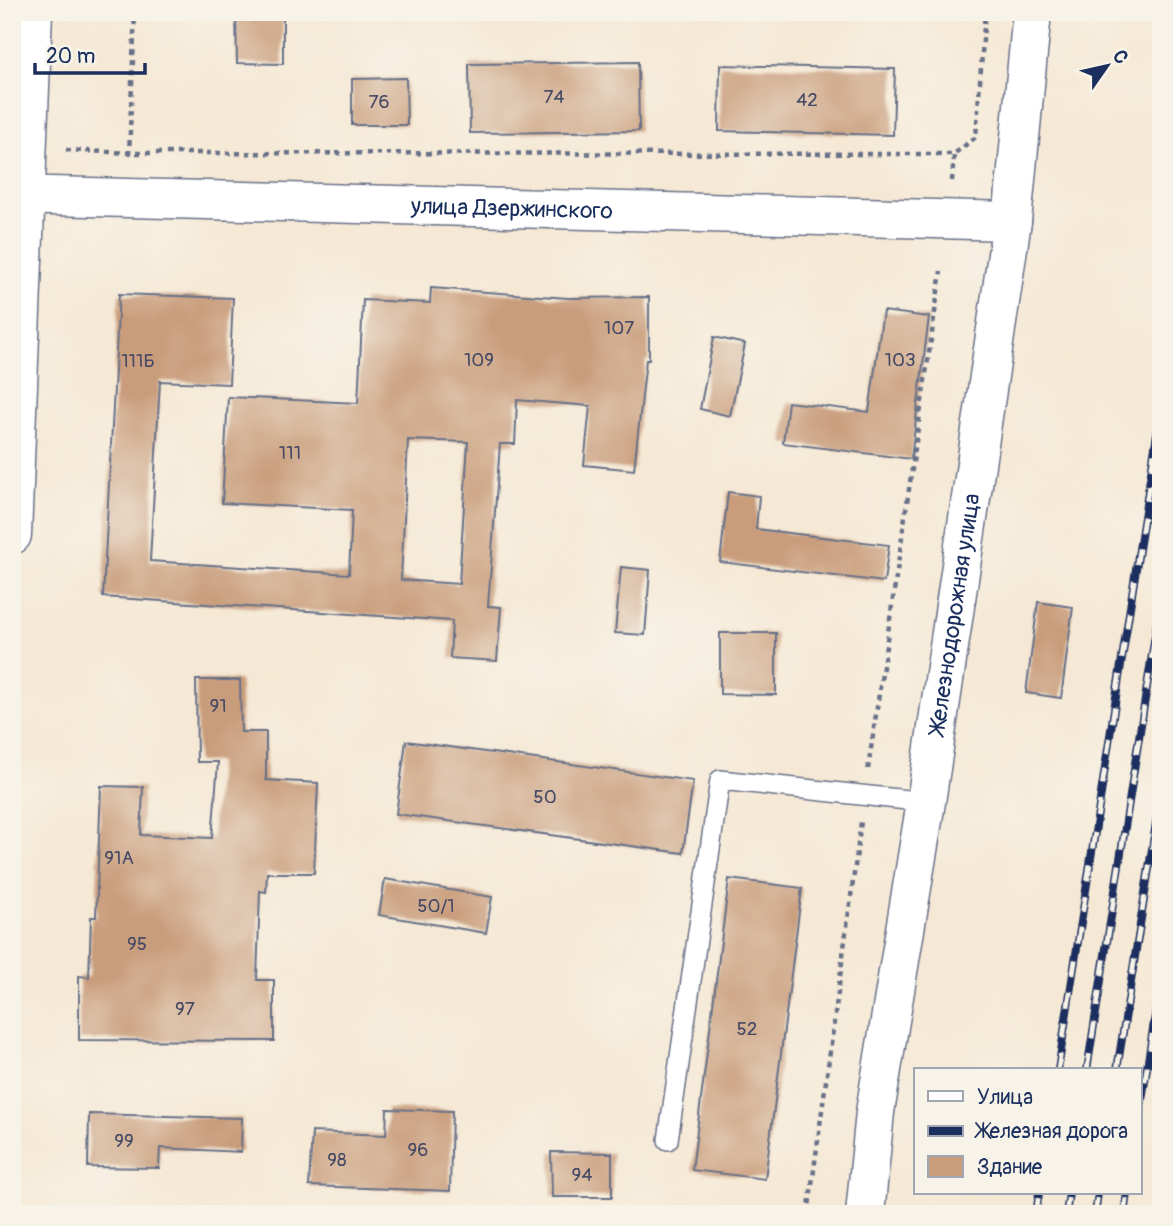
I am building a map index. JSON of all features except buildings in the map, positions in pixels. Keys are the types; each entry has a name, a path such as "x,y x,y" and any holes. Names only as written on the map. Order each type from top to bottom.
{"street":[{"path":"12,535 19,195 33,12"},
{"name":"Железнодорожная улица","path":"865,1214 875,1112 926,802 1012,222 1032,12"},
{"name":"улица Дзержинского","path":"19,195 1012,222"}],"lane":[{"path":"668,1140 720,780 926,802"}],"path":[{"path":"121,197 130,153 135,12"},
{"path":"65,150 130,153 954,154 976,137 985,12"},
{"path":"808,1214 864,796 941,271"}],"railway":[{"path":"1058,1068 1161,408"},
{"path":"1087,1068 1161,597"},
{"path":"1117,1068 1161,792"},
{"path":"1142,1100 1161,977"},
{"path":"1036,1214 1039,1194"},
{"path":"1066,1214 1069,1194"},
{"path":"1095,1214 1098,1194"},
{"path":"1124,1214 1127,1194"}]}
